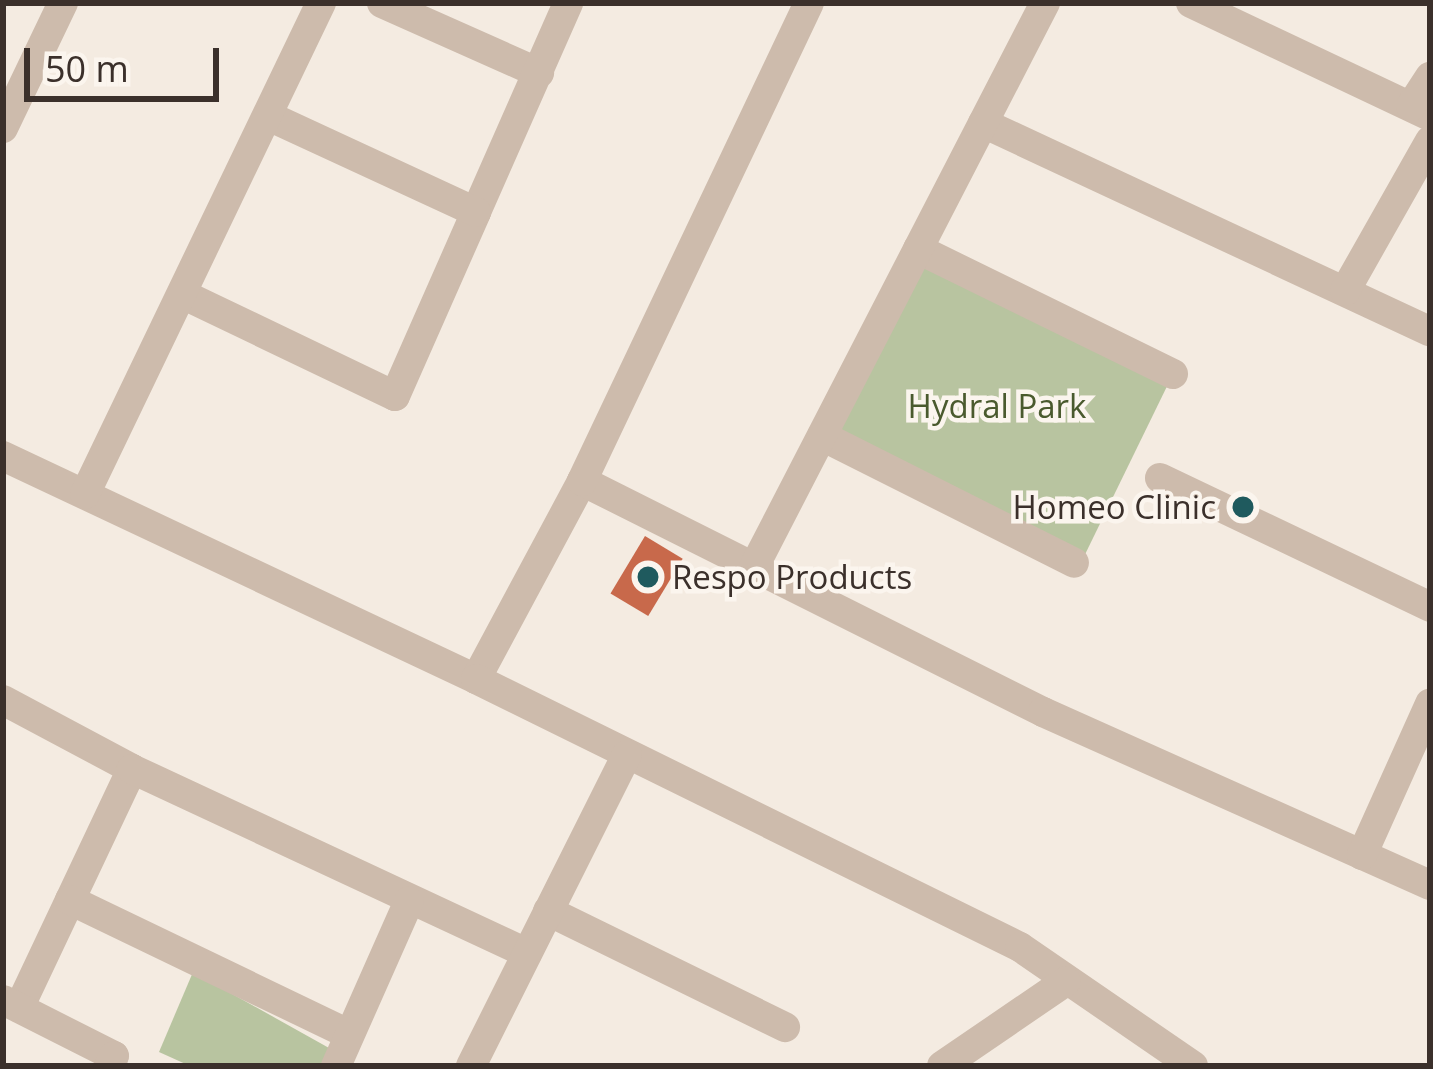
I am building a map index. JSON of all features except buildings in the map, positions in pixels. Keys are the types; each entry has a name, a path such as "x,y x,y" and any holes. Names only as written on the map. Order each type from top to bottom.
{"street":[{"path":"6,116 63,3"},
{"path":"85,494 321,3"},
{"path":"382,3 539,74"},
{"path":"182,294 391,399 568,3"},
{"path":"476,679 582,481 809,3"},
{"path":"754,567 1045,3"},
{"path":"1191,3 1421,111 1430,77"},
{"path":"268,116 476,212"},
{"path":"982,123 1430,331"},
{"path":"1345,292 1430,141"},
{"path":"918,249 1173,374"},
{"path":"821,436 1074,563"},
{"path":"3,456 849,856 1066,981 1193,1066"},
{"path":"1160,478 1430,607"},
{"path":"582,481 754,567 1430,885"},
{"path":"3,700 132,769 527,953"},
{"path":"1362,854 1430,704"},
{"path":"471,1066 627,755"},
{"path":"120,1062 11,1004 70,900 132,769"},
{"path":"70,900 349,1034"},
{"path":"336,1066 409,902"},
{"path":"548,910 785,1027"},
{"path":"942,1066 1066,981"}],"green space":[{"name":"Hydral Park","path":"918,249 1173,373 1081,562 826,438"},
{"path":"193,972 338,1053 331,1066 190,1066 159,1052"}],"place":[{"name":"Homeo Clinic","path":"1243,507"},
{"name":"Respo Products","path":"648,577"}]}
